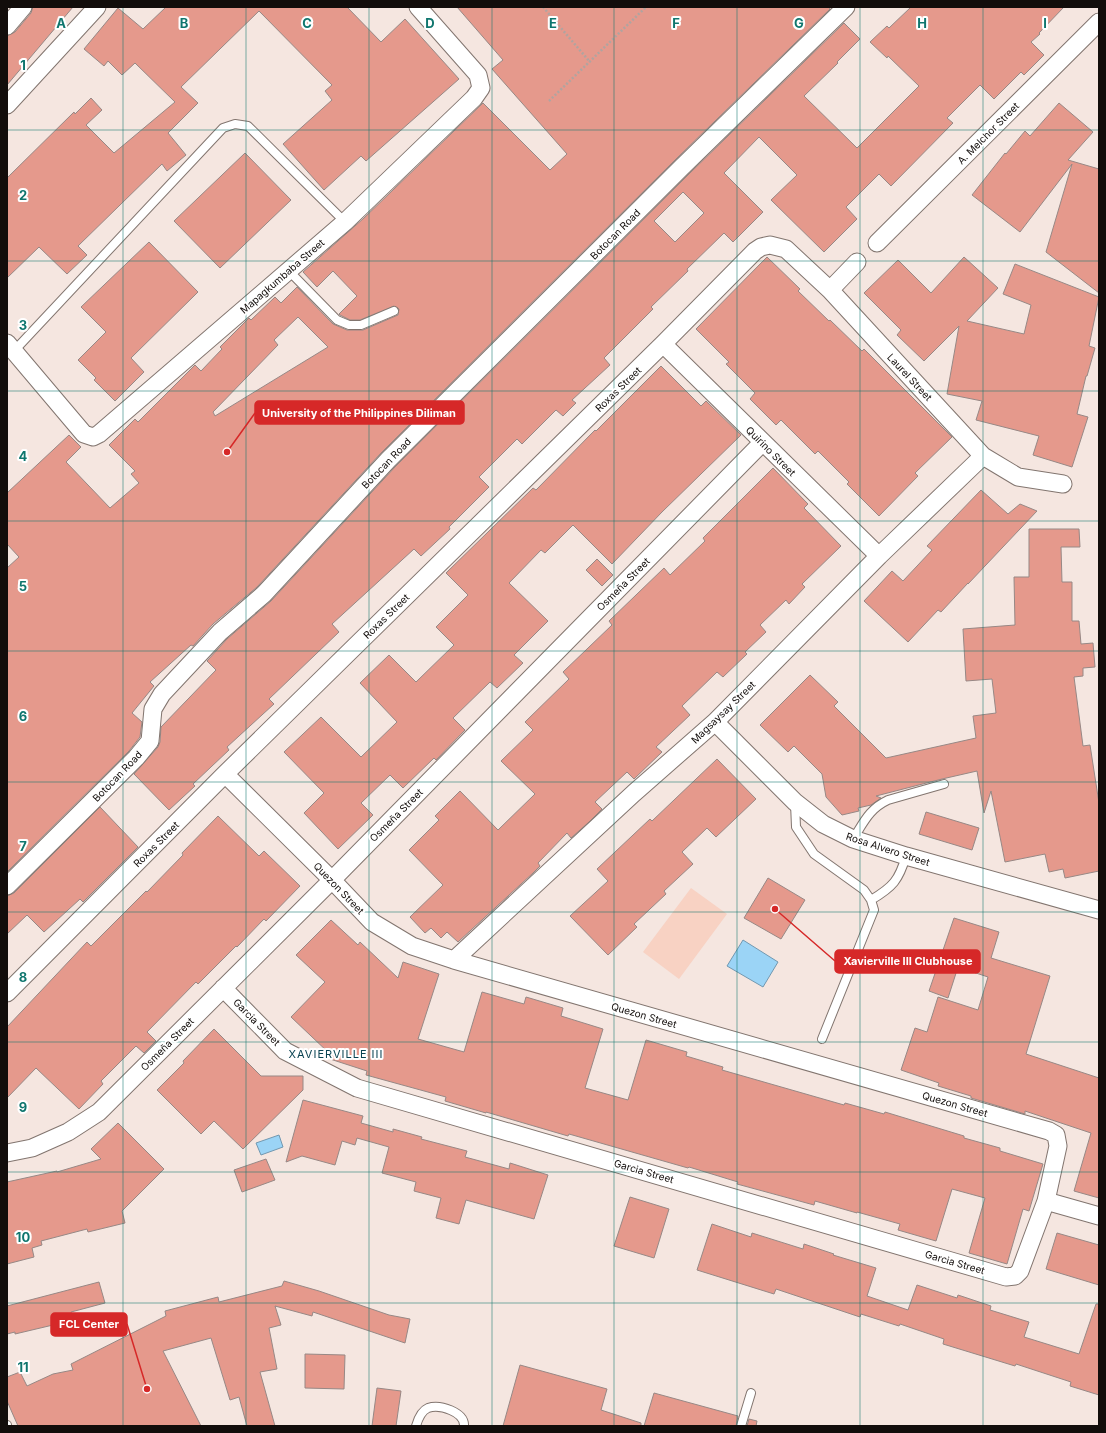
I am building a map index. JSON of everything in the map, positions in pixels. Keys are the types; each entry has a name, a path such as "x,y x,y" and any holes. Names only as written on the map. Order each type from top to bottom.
{"street":[{"path":"7,26 23,7"},
{"path":"7,105 97,7"},
{"name":"Mapagkumbaba Street","path":"11,347 84,434 93,437 100,434 345,222 474,98 481,88 478,75 418,7"},
{"name":"Botocan Road","path":"7,886 136,758 150,741 153,709 162,694 220,632 264,594 394,454 682,166 846,7"},
{"name":"A. Melchor Street","path":"877,243 1099,22"},
{"name":"Laurel Street","path":"770,245 786,249 830,290 983,456 1018,477 1063,484"},
{"name":"Roxas Street","path":"7,993 225,774 664,344 755,251 761,247 770,245"},
{"path":"830,290 857,262"},
{"name":"Quirino Street","path":"664,344 762,443 878,556"},
{"name":"Osmeña Street","path":"7,1153 32,1148 54,1139 68,1132 99,1112 332,880 762,443"},
{"name":"Magsaysay Street","path":"454,960 634,793 715,722 878,556 983,456"},
{"name":"Rosa Alvero Street","path":"715,722 795,802 823,824 853,839 906,856 1099,910"},
{"name":"Quezon Street","path":"225,774 332,880 372,922 412,946 454,960 1049,1131 1056,1135 1058,1146 1046,1201"},
{"name":"Garcia Street","path":"223,988 285,1051 357,1088 1006,1277 1015,1276 1020,1271 1046,1201"},
{"path":"1046,1201 1099,1216"}],"lane":[{"path":"11,347 223,128 235,124 248,126 345,222"},
{"path":"288,270 337,320 350,325 361,325 394,311"},
{"path":"853,839 869,814 880,804 888,800 944,784"},
{"path":"795,802 794,816 796,826 814,854 864,890 871,900 874,910 822,1039"},
{"path":"871,900 886,891 895,882 906,856"},
{"path":"741,1426 751,1394"},
{"path":"416,1426 421,1414 430,1407 442,1408 461,1415 464,1426"}],"path":[{"path":"543,7 590,62"},
{"path":"549,101 646,7"}],"shaded area":[{"path":"691,888 727,914 679,979 643,952"}],"water":[{"path":"743,940 778,962 763,987 727,966"},
{"path":"279,1135 283,1147 261,1155 256,1143"}],"building":[{"path":"33,7 73,7 7,85 7,36 15,32 31,13"},
{"path":"166,7 347,7 381,42 405,19 459,79 366,161 361,156 324,190 283,144 332,100 325,91 332,85 259,11 181,87 198,103 168,133 186,155 167,171 162,164 78,246 87,255 67,274 39,247 7,278 7,178 74,112 75,114 91,98 102,110 86,125 114,153 175,102 135,63 122,75 108,61 104,66 84,49 118,8 143,29"},
{"path":"457,7 829,7 830,9 676,159 381,453 257,587 213,624 193,646 191,645 150,682 154,686 132,713 142,722 140,737 129,751 7,872 7,568 19,557 7,544 7,493 69,435 81,447 66,462 110,508 139,483 131,474 135,471 109,445 135,419 138,422 195,365 201,371 222,349 220,347 249,318 251,320 275,297 281,303 297,287 333,324 347,330 363,330 398,315 399,309 394,306 360,320 350,320 339,314 357,296 333,271 317,287 303,272 364,218 483,103 550,170 567,154 492,69 503,60","holes":["298,317 328,347 215,416 213,412 278,345 274,340"]},
{"path":"911,7 1064,7 1031,42 1044,55 1024,75 1021,72 994,99 980,85 947,118 953,123 891,186 879,174 846,207 857,219 824,252 771,200 797,175 759,137 724,173 763,212 733,242 724,233 687,269 688,271 651,307 653,309 604,358 610,365 572,400 576,403 563,416 556,410 522,444 517,439 479,477 489,487 449,527 450,529 421,556 414,549 332,624 339,632 269,699 274,704 227,747 229,750 193,784 195,786 169,810 134,774 158,747 160,742 161,727 216,670 207,661 227,639 271,601 395,467 690,173 844,23 860,39 804,96 857,148 919,86 888,56 887,58 870,42 887,26 889,28","holes":["683,192 704,213 675,242 654,221"]},
{"path":"1059,103 1093,132 1068,160 1099,169 1099,293 1046,252 1072,164 1020,232 972,195 1005,153 1006,154 1025,131 1030,136"},
{"path":"245,153 291,200 220,268 174,221"},
{"path":"149,242 198,292 131,358 144,372 115,401 94,380 96,378 78,360 106,332 81,307"},
{"path":"767,257 800,289 798,291 862,351 864,349 952,437 915,473 918,476 879,516 847,484 849,482 818,451 815,454 781,420 776,425 750,399 755,393 726,364 729,362 696,329"},
{"path":"964,257 998,288 967,321 1024,334 1031,305 1003,294 1015,264 1099,297 1089,346 1095,348 1086,376 1077,414 1088,417 1072,467 1033,455 1039,436 976,420 982,401 947,394 959,326 924,361 897,335 901,330 864,293 898,260 931,293"},
{"path":"661,366 701,406 706,401 741,435 662,512 612,564 573,525 545,553 541,550 509,583 548,621 514,655 523,663 497,688 490,682 453,718 465,730 436,760 434,758 403,788 390,775 361,803 373,815 338,849 304,813 324,793 284,752 321,717 361,757 397,722 360,683 389,655 416,682 454,645 436,627 468,595 446,573 533,488 536,490"},
{"path":"773,468 808,504 804,508 841,546 802,584 805,587 789,604 786,600 760,625 766,632 745,652 747,654 723,677 717,672 682,706 690,715 656,747 662,752 634,779 627,772 595,802 602,809 589,822 571,838 567,833 538,863 540,866 533,873 458,942 447,932 441,938 431,928 425,933 410,917 443,885 409,850 439,820 435,816 460,791 498,830 535,794 501,761 533,730 525,722 569,679 563,672 612,625 609,621 664,568 670,575 705,541 703,538"},
{"path":"981,490 1008,514 1020,504 1037,511 941,612 938,610 908,642 864,601 892,571 903,581 932,550 927,546"},
{"path":"1029,529 1079,529 1080,547 1061,547 1062,582 1072,582 1072,621 1079,621 1081,644 1093,643 1095,667 1083,668 1083,676 1074,677 1083,746 1090,745 1099,803 1099,871 1065,878 1063,869 1049,872 1045,854 1005,862 991,791 984,813 977,771 876,796 881,798 871,805 858,808 859,811 842,815 826,797 822,774 794,746 788,752 760,725 810,675 838,702 834,706 886,758 976,738 973,716 996,713 992,679 966,681 963,629 1015,625 1014,577 1029,577"},
{"path":"597,559 613,575 602,586 586,570"},
{"path":"717,759 756,799 716,837 707,828 682,852 693,864 664,891 666,894 634,924 637,927 608,955 570,916 608,881 597,869 650,819 652,821"},
{"path":"100,807 138,847 83,902 80,899 44,932 27,915 7,934 7,896 14,893"},
{"path":"926,812 979,828 972,850 919,834"},
{"path":"218,816 259,856 264,851 300,886 266,921 264,919 198,984 196,982 147,1032 156,1041 144,1053 136,1046 101,1081 103,1084 79,1109 36,1068 7,1098 7,1027 87,942 91,946 146,891 147,892"},
{"path":"768,878 805,900 781,939 744,918"},
{"path":"954,918 999,932 991,958 1050,976 1026,1054 1099,1078 1099,1198 1074,1191 1091,1133 1025,1111 1025,1114 971,1098 971,1096 938,1086 939,1083 901,1070 915,1028 927,1032 938,997 978,1010 988,977 958,967 948,998 929,991"},
{"path":"331,920 358,945 360,942 398,978 403,962 439,974 418,1039 464,1052 482,992 524,1004 526,997 563,1008 561,1016 603,1029 585,1088 628,1100 646,1040 687,1052 686,1056 723,1067 722,1070 844,1105 845,1103 884,1114 885,1112 964,1136 964,1138 1000,1148 1000,1151 1043,1164 1029,1211 1023,1209 1007,1264 969,1253 985,1198 952,1189 936,1241 898,1230 900,1224 815,1201 814,1205 737,1184 738,1182 689,1167 688,1168 569,1134 568,1136 445,1101 446,1097 366,1075 367,1071 327,1058 330,1054 291,1017 325,982 296,955"},
{"path":"214,1029 261,1076 303,1076 303,1090 243,1149 214,1121 201,1134 157,1090 184,1063 183,1061"},
{"path":"303,1100 363,1116 361,1123 393,1132 393,1129 422,1137 421,1139 467,1151 465,1157 509,1169 510,1163 548,1175 534,1219 466,1200 459,1224 436,1218 441,1198 414,1191 416,1182 382,1173 389,1147 357,1138 355,1145 342,1141 335,1165 302,1156 286,1162"},
{"path":"118,1123 164,1169 122,1211 125,1223 88,1232 87,1229 41,1241 42,1245 32,1248 34,1257 7,1264 7,1182 57,1172 101,1159 91,1149"},
{"path":"266,1159 275,1180 242,1192 234,1170"},
{"path":"630,1197 669,1209 654,1258 614,1246"},
{"path":"712,1224 751,1237 752,1233 803,1249 804,1244 834,1254 833,1255 876,1268 867,1296 908,1310 917,1285 957,1298 958,1295 991,1306 990,1310 1029,1322 1024,1337 1079,1354 1096,1304 1099,1304 1099,1395 1070,1386 1071,1382 1016,1364 1015,1366 943,1344 944,1339 900,1324 899,1326 861,1314 860,1317 776,1289 774,1294 697,1270"},
{"path":"1057,1233 1099,1245 1099,1285 1046,1269"},
{"path":"284,1281 319,1291 389,1315 410,1319 405,1343 313,1312 312,1316 275,1306 281,1325 269,1328 277,1369 260,1372 275,1426 247,1426 239,1397 230,1400 211,1338 163,1351 201,1426 18,1426 7,1401 7,1377 20,1372 27,1386 53,1374 73,1370 71,1364 166,1316 165,1311 218,1297 219,1302 282,1286"},
{"path":"99,1282 105,1303 71,1312 74,1324 54,1329 53,1325 15,1334 15,1332 7,1334 7,1306"},
{"path":"305,1354 345,1355 344,1389 305,1388"},
{"path":"520,1365 607,1389 601,1410 641,1423 641,1426 503,1426"},
{"path":"377,1388 401,1391 396,1426 372,1426"},
{"path":"654,1393 738,1416 736,1426 644,1426"},
{"path":"749,1419 757,1421 756,1426 747,1426"}],"place":[{"name":"University of the Philippines Diliman","path":"227,452"},
{"name":"Xavierville III Clubhouse","path":"775,909"},
{"name":"FCL Center","path":"147,1389"}],"district":[{"name":"XAVIERVILLE III","path":"336,1054"}]}
